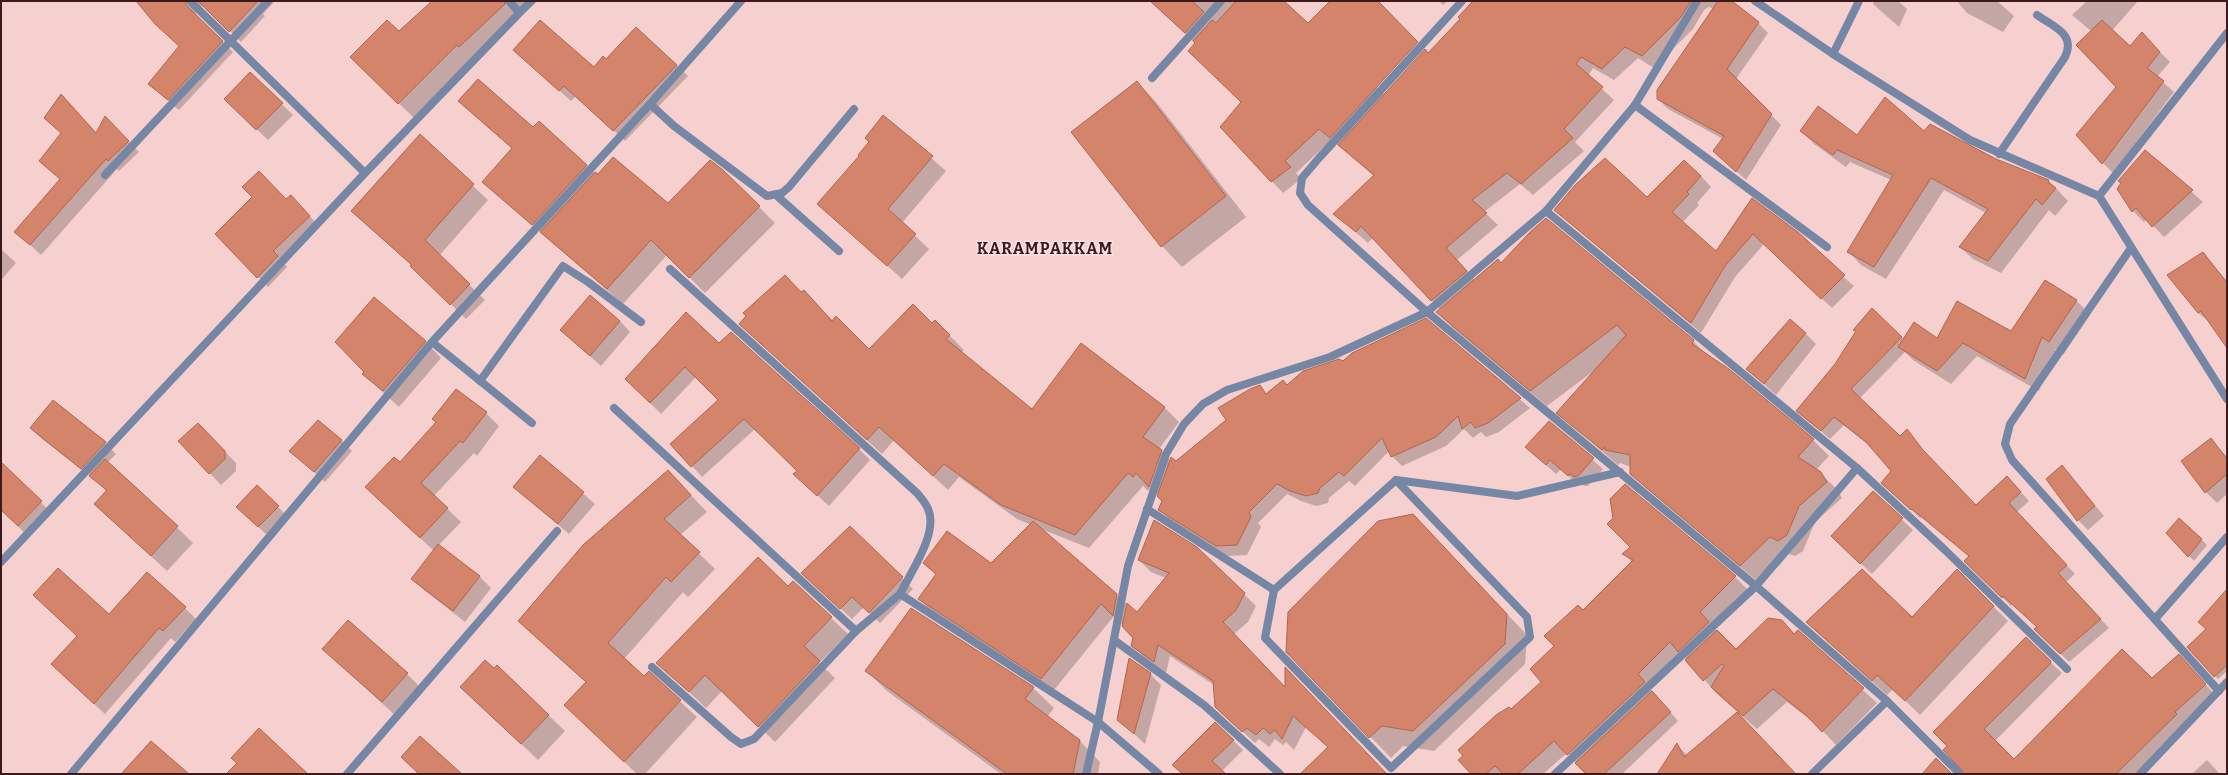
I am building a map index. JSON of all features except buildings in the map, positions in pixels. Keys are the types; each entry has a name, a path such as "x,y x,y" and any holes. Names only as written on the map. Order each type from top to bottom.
{"street":[{"path":"190,1 365,174"},
{"path":"105,176 268,1"},
{"path":"509,1 519,12"},
{"path":"1,562 365,174 531,1"},
{"path":"71,774 432,342 650,104 741,1"},
{"path":"1152,78 1221,1"},
{"path":"1462,1 1302,178 1300,193 1308,205 1427,312 1756,586 1887,701 1960,774"},
{"path":"1086,774 1098,722 1128,566 1166,454 1184,424 1203,404 1227,390 1330,357 1427,312 1546,211 1635,105 1697,1"},
{"path":"1755,1 1834,54 1970,140 1999,154 2099,196 2227,399"},
{"path":"1834,54 1860,1"},
{"path":"1999,154 2065,57 2069,48 2068,40 2060,31 2037,15"},
{"path":"2099,196 2227,33"},
{"path":"650,104 674,126 767,196 776,195 788,187 854,109"},
{"path":"1635,105 1827,247"},
{"path":"776,195 839,251"},
{"path":"1546,211 1857,468 1945,550 2067,669"},
{"path":"2131,248 2010,424 2004,444 2012,460 2219,691"},
{"path":"480,381 562,266 588,282 641,322"},
{"path":"652,667 731,737 741,744 754,739 856,631 900,594 930,536 931,520 928,508 917,493 670,269"},
{"path":"432,342 532,423"},
{"path":"614,408 856,631"},
{"path":"1555,774 1756,586 1857,468"},
{"path":"1396,480 1527,617 1530,637 1391,768 1265,638 1274,590 1396,480 1517,496 1620,472"},
{"path":"1147,509 1274,590"},
{"path":"347,774 557,531"},
{"path":"2155,619 2227,537"},
{"path":"900,594 1098,722 1159,774"},
{"path":"1114,640 1204,705 1280,774"},
{"path":"2140,774 2227,682"},
{"path":"1812,774 1887,701"}],"district":[{"name":"KARAMPAKKAM","path":"1045,248"}]}
